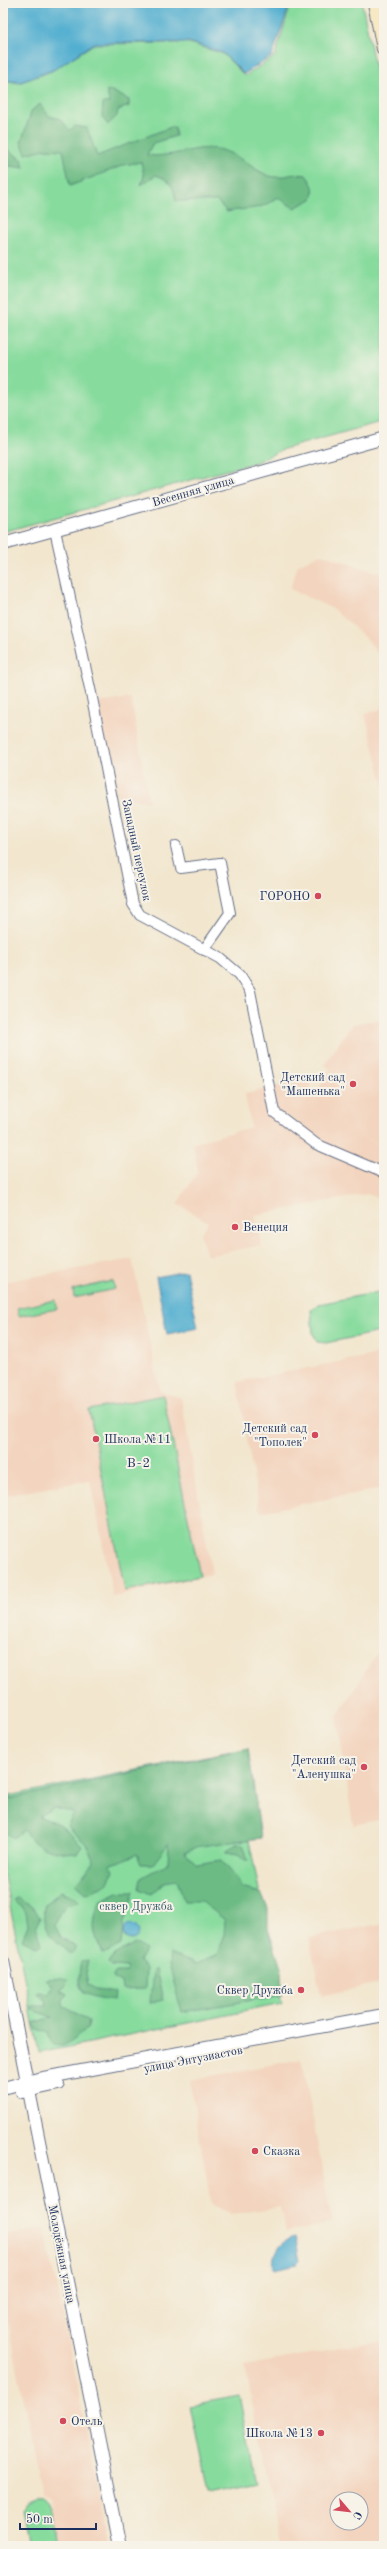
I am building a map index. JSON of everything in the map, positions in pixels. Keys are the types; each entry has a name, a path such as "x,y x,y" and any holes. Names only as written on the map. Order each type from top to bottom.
{"main road":[{"path":"375,3 384,50"}],"street":[{"name":"Весенняя улица","path":"3,544 384,438"},
{"name":"Западный переулок","path":"54,530 91,692 133,904 140,915 220,958 240,975 250,991 274,1112 316,1144 384,1173"},
{"path":"176,846 181,868 220,863 230,913 204,950"},
{"name":"Молодёжная улица","path":"3,1961 120,2546"},
{"path":"3,2095 27,2087 349,2026 384,2015"},
{"path":"349,2026 384,2024"},
{"path":"3,2088 27,2087"}],"shaded area":[{"path":"321,554 384,575 384,662 367,639 333,609 290,589 298,565"},
{"path":"131,698 149,802 114,795 97,703"},
{"path":"384,708 384,787 365,714"},
{"path":"384,1019 384,1146 358,1136 384,1147 384,1201 367,1194 255,1215 261,1245 207,1256 200,1234 208,1222 177,1204 198,1172 193,1143 251,1127 245,1094 309,1078 315,1110 313,1099 330,1069 324,1065 352,1024"},
{"name":"Школа №11","path":"132,1259 160,1391 181,1398 212,1574 113,1597 90,1480 3,1496 3,1282"},
{"name":"Детский сад \"Тополек\"","path":"384,1353 384,1488 260,1512 237,1382"},
{"name":"Детский сад \"Аленушка\"","path":"384,1648 384,1819 353,1825 337,1716 380,1649"},
{"path":"384,1923 384,1982 321,1996 309,1938"},
{"path":"302,2059 332,2223 286,2232 280,2207 232,2214 211,2204 190,2080"},
{"path":"45,2228 109,2546 60,2546 51,2501 43,2495 8,2322 3,2322 3,2236"},
{"name":"Школа №13","path":"378,2341 384,2350 384,2546 280,2546 245,2366"}],"green space":[{"path":"291,3 362,3 384,113 384,421 284,449 256,462 3,532 3,80 19,83 52,71 94,44 189,43 223,54 245,76 275,56"},
{"path":"106,91 112,91 129,100 129,106 118,110 117,116 108,125 102,117 103,103 110,103"},
{"path":"40,104 49,116 60,119 70,130 75,126 87,128 97,156 171,127 175,128 176,136 153,143 147,155 165,155 208,148 225,151 233,154 269,176 279,177 296,174 306,175 313,186 314,192 312,199 294,208 277,197 271,202 259,207 227,212 217,201 176,201 174,191 170,184 161,177 156,175 141,185 144,176 141,162 124,165 70,186 63,150 45,149 26,154 21,142 32,110"},
{"path":"3,146 22,160 24,168 3,165"},
{"path":"113,1281 115,1289 74,1298 73,1290"},
{"path":"378,1292 384,1294 384,1331 326,1343 317,1342 313,1333 311,1310 319,1304"},
{"path":"56,1300 57,1309 19,1316 17,1308"},
{"path":"163,1395 200,1576 125,1591 89,1410"},
{"path":"248,1748 261,1838 200,1846 184,1852 197,1864 221,1860 239,1881 241,1888 261,1893 268,1909 268,1928 282,1971 283,1995 182,2012 169,1965 170,1954 196,1964 217,1954 224,1937 225,1920 201,1901 184,1901 177,1880 164,1882 151,1894 139,1889 141,1878 168,1863 169,1843 153,1864 141,1864 137,1854 110,1865 113,1871 107,1885 86,1893 76,1884 94,1862 86,1844 67,1826 74,1813 54,1808 38,1816 59,1824 82,1845 77,1854 54,1851 40,1845 33,1841 24,1830 14,1838 3,1831 3,1800"},
{"name":"сквер Дружба","path":"231,1751 282,2004 39,2053 3,1871 3,1797"},
{"path":"236,1844 243,1844 248,1860 245,1860 238,1854 226,1852"},
{"path":"61,1891 75,1897 78,1902 66,1905 59,1914 55,1926 61,1937 77,1948 70,1954 53,1938 44,1922 46,1904"},
{"path":"118,1892 134,1892 123,1926 121,1945 103,1954 94,1928 99,1901"},
{"path":"17,1898 34,1908 40,1918 36,1926 42,1944 36,1947 22,1939 28,1925 26,1912 13,1900"},
{"path":"135,1943 145,1950 139,1961 146,1969 145,1989 122,1990 121,1982 114,1979 113,1976 116,1972 127,1972 126,1967 111,1966 108,1963 112,1957"},
{"path":"89,1960 86,1973 88,1985 98,1990 115,1993 114,2000 96,1997 84,1992 79,1981 79,1973 81,1962"},
{"path":"156,1969 163,2000 150,2003 153,1970"},
{"path":"60,1977 67,1980 66,1986 60,1990 67,1994 63,1999 63,2005 89,2021 88,2029 72,2041 60,2046 54,2045 47,2031 37,2030 33,2023 52,2017 32,2010 32,2006 47,2006 46,2000 36,1994 37,1992 48,1993 52,1986 45,1979"},
{"path":"239,2396 256,2483 209,2493 191,2405"},
{"path":"38,2497 49,2505 52,2511 58,2546 30,2546 23,2508 29,2500"}],"water":[{"path":"3,3 290,4 272,56 244,74 223,53 189,42 94,43 55,69 20,82 3,80"},
{"path":"186,1271 198,1328 167,1334 156,1277"},
{"path":"131,1924 137,1926 139,1932 137,1938 131,1940 125,1938 123,1932 125,1926"},
{"path":"295,2237 300,2261 297,2264 274,2269 273,2263 275,2253 278,2248 285,2241"}],"place":[{"name":"ГОРОНО","path":"318,896"},
{"name":"Детский сад \"Машенька\"","path":"353,1084"},
{"name":"Венеция","path":"235,1227"},
{"name":"Детский сад \"Тополек\"","path":"315,1435"},
{"name":"Школа №11","path":"96,1439"},
{"name":"Детский сад \"Аленушка\"","path":"364,1767"},
{"name":"Сквер Дружба","path":"301,1990"},
{"name":"Сказка","path":"255,2151"},
{"name":"Отель","path":"63,2421"},
{"name":"Школа №13","path":"321,2433"}],"district":[{"name":"В-2","path":"139,1462"}]}
